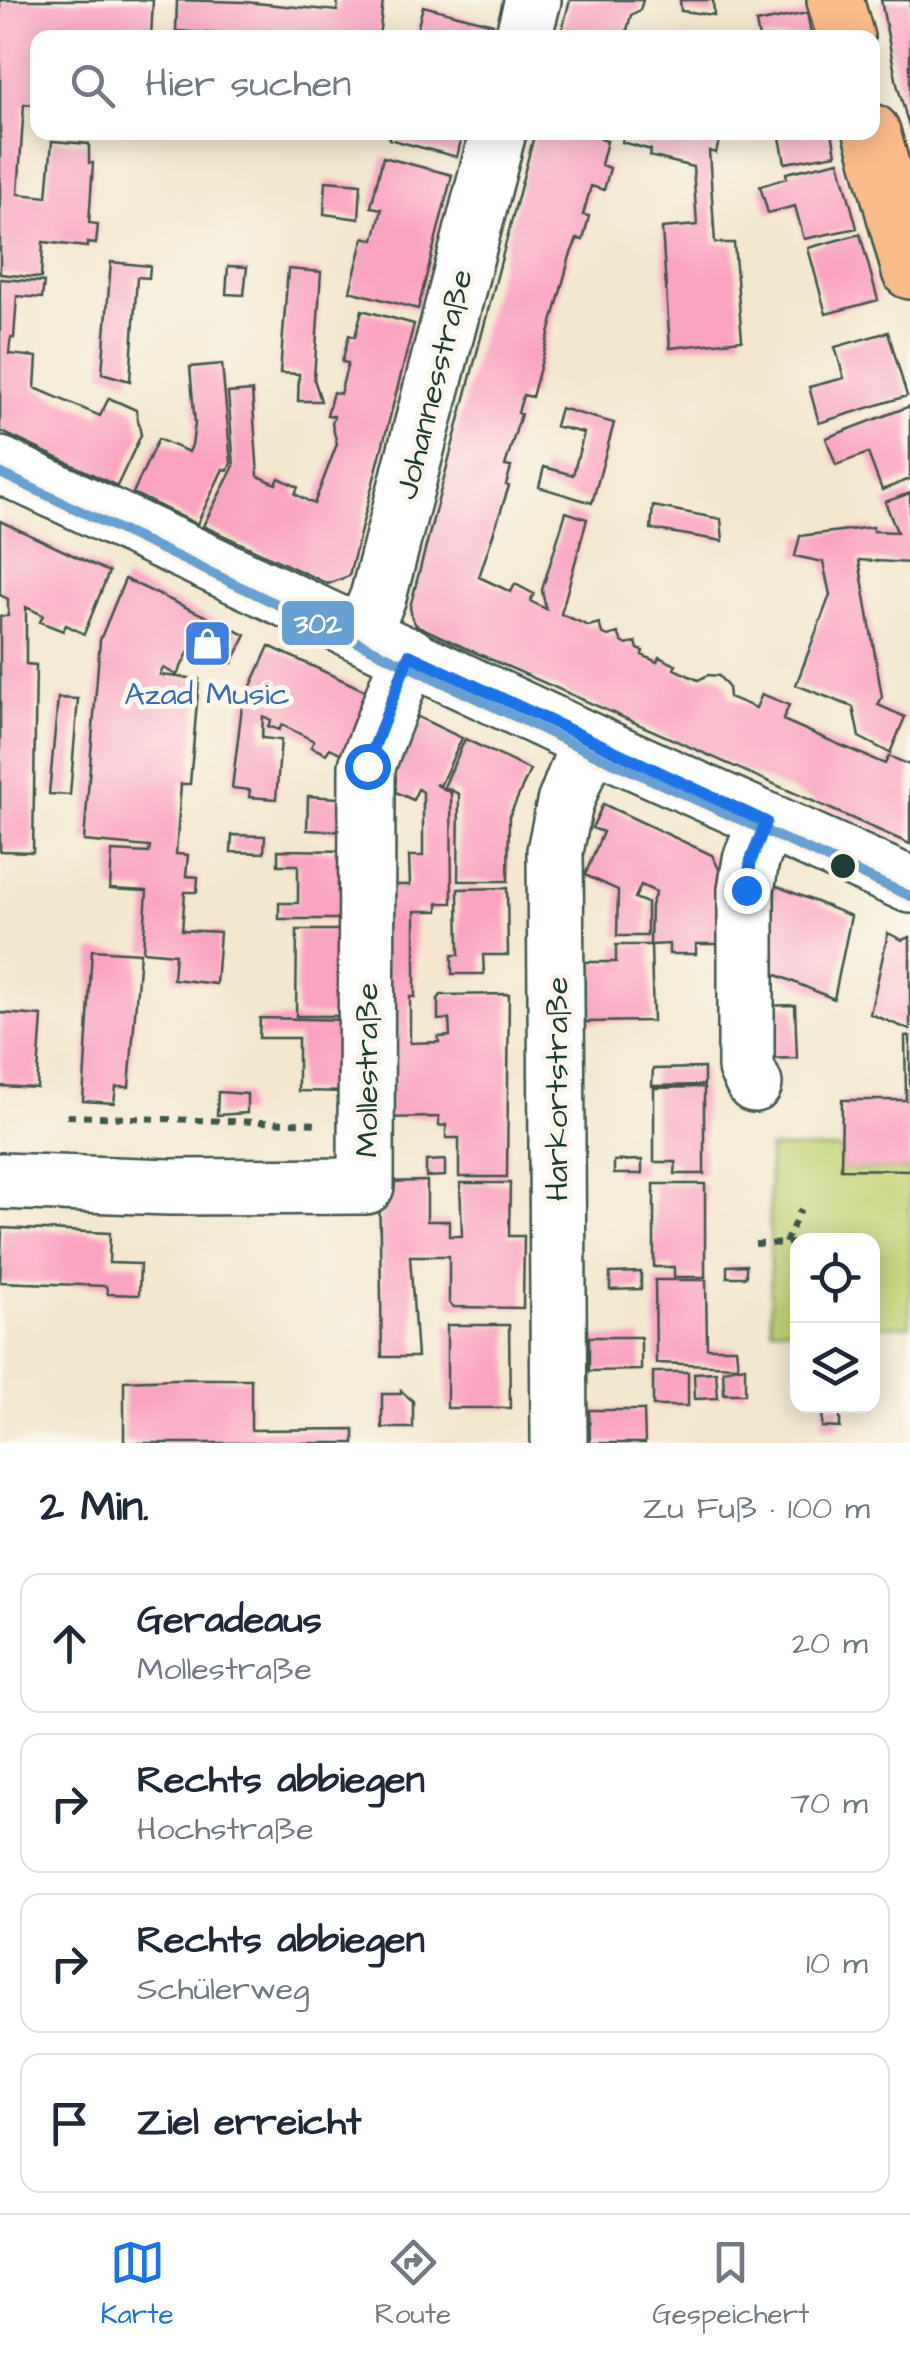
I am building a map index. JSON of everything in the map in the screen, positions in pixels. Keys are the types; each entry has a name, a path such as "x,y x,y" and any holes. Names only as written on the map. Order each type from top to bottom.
{"main road":[{"path":"836,0 844,30"},
{"path":"874,140 910,268"}],"street":[{"path":"525,30 533,0"},
{"name":"Johannesstraße","path":"386,645 378,598 496,140"},
{"path":"0,465 589,741 910,885"},
{"name":"Mollestraße","path":"0,1181 170,1187 366,1186 367,766 386,645"},
{"name":"Harkortstraße","path":"559,1443 555,852 565,803 589,741"},
{"path":"754,1084 746,1068 746,890 751,860 766,822"}],"path":[{"path":"66,1116 366,1125"},
{"path":"785,1243 801,1209"},
{"path":"754,1244 790,1243"}],"green space":[{"path":"769,1148 840,1149 842,1169 910,1170 910,1326 880,1326 880,1233 790,1233 790,1328 771,1328"}],"building":[{"path":"0,0 153,0 151,30 30,30 30,104 24,104 18,194 47,197 52,141 89,144 89,163 93,163 89,223 98,224 96,244 87,243 87,247 43,242 41,278 0,274"},
{"path":"177,0 337,11 338,0 383,0 380,30 176,30"},
{"path":"570,0 643,0 640,10 631,15 627,30 562,30"},
{"path":"680,0 713,0 714,15 681,11"},
{"path":"881,0 910,0 910,130 897,84"},
{"path":"423,6 493,24 491,30 417,30"},
{"path":"807,13 810,30 757,30 756,23"},
{"path":"393,140 461,140 457,157"},
{"path":"533,140 607,141 601,165 610,168 604,190 591,186 583,215 589,216 583,240 577,239 570,256 532,397 523,395 505,466 511,467 506,485 509,486 479,577 511,592 515,584 534,594 530,601 546,609 542,590 566,512 587,519 561,614 589,626 599,623 602,633 618,633 627,645 636,642 642,655 657,662 659,657 698,680 708,675 719,676 728,687 729,697 756,708 762,694 789,705 783,720 885,764 889,756 910,765 910,844 416,625 410,607"},
{"path":"719,140 716,153 709,151 715,243 734,243 742,340 670,348 662,228 697,225 693,167 650,156 651,150 622,142"},
{"path":"781,140 833,140 836,154 785,163"},
{"path":"383,157 452,175 418,309 350,291 364,237 374,240 382,209 371,207"},
{"path":"839,161 857,228 804,239 795,206 768,213 760,186 787,178 786,173"},
{"path":"326,181 361,184 359,219 324,214"},
{"path":"860,234 878,300 826,314 808,248"},
{"path":"111,262 150,266 149,278 137,277 130,381 102,373"},
{"path":"228,266 247,267 244,295 226,294"},
{"path":"288,269 321,272 314,379 321,401 298,401 299,374 280,373"},
{"path":"0,279 44,282 42,298 17,296 9,354 37,357 35,388 100,416 109,398 136,410 141,435 117,486 0,431"},
{"path":"362,310 414,324 349,576 328,584 203,526 234,466 228,393 252,391 258,476 276,484 279,478 298,487 295,494 314,504 337,444 334,416 327,415 333,392 340,394 348,363 342,362 349,335 355,337"},
{"path":"888,332 907,396 819,423 809,387 844,378 835,347"},
{"path":"222,364 231,463 228,470 223,469 197,524 133,493 158,439 189,452 195,424 190,367"},
{"path":"910,406 910,479 882,490 868,453 836,465 826,438"},
{"path":"560,408 614,423 592,503 539,487 544,467 573,475 584,433 555,426"},
{"path":"910,493 910,563 859,560 882,697 878,705 905,717 890,753 859,737 853,707 796,685 830,595 823,562 795,556 800,536 873,527 873,531 897,532 885,502"},
{"path":"653,506 721,519 723,541 651,529"},
{"path":"0,521 109,572 84,634 66,625 63,631 40,622 43,615 26,607 26,664 36,665 33,852 0,851 0,616 8,616 8,599 0,595"},
{"path":"125,579 246,635 232,663 199,648 196,655 189,651 177,675 163,668 160,675 199,679 190,784 181,784 176,854 188,855 186,876 198,877 197,892 185,892 182,930 220,932 216,984 173,979 175,954 143,951 147,891 110,889 112,851 149,853 150,847 84,841 100,640"},
{"path":"269,646 381,698 356,761 330,748 326,754 311,747 314,741 282,725 279,730 268,726 271,720 263,716 262,738 281,740 276,799 249,797 250,790 232,788 242,706"},
{"path":"58,698 78,699 70,795 49,794"},
{"path":"399,708 462,738 440,786 435,784 451,793 452,903 438,903 438,911 415,911 415,997 410,997 410,1043 439,1042 438,1037 450,1036 449,1019 438,1020 441,995 509,994 507,1177 459,1177 459,1138 446,1138 446,1125 439,1126 439,1117 376,1118 379,885 410,885 409,856 423,856 423,792 418,789 413,800 383,786"},
{"path":"465,739 530,770 509,817 508,881 458,881 459,794 444,787"},
{"path":"308,796 354,799 354,832 307,830"},
{"path":"603,804 712,855 719,869 720,944 696,944 696,954 669,954 669,944 651,945 653,1021 585,1022 584,962 616,962 616,945 650,945 651,905 656,892 641,885 635,898 647,903 647,936 617,936 618,890 585,875 603,832 592,828"},
{"path":"232,835 265,836 264,853 231,852"},
{"path":"278,850 353,851 352,919 279,919 279,903 298,903 298,865 278,865"},
{"path":"772,884 851,916 834,999 760,968"},
{"path":"507,888 508,955 483,955 484,974 452,974 452,955 459,955 458,889"},
{"path":"297,930 352,930 351,1016 296,1016"},
{"path":"888,933 902,940 910,937 910,1030 870,1014"},
{"path":"92,950 140,953 129,1087 116,1087 114,1103 83,1101"},
{"path":"795,1005 797,1058 762,1059 761,1006"},
{"path":"0,1013 42,1016 37,1088 0,1086"},
{"path":"260,1018 350,1020 350,1092 298,1091 298,1038 259,1038"},
{"path":"905,1036 910,1036 910,1170 841,1169 842,1100 906,1100"},
{"path":"704,1068 704,1085 652,1086 653,1069"},
{"path":"704,1087 704,1174 675,1174 676,1162 654,1162 654,1088"},
{"path":"218,1092 247,1094 247,1113 217,1115"},
{"path":"445,1160 445,1176 426,1177 426,1161"},
{"path":"642,1160 642,1174 614,1174 614,1161"},
{"path":"427,1181 427,1221 449,1221 449,1236 462,1236 460,1183 510,1183 509,1236 524,1236 523,1308 454,1307 449,1303 449,1256 410,1256 417,1357 382,1357 379,1182"},
{"path":"654,1184 705,1184 705,1277 674,1277 674,1267 654,1267"},
{"path":"2,1228 110,1233 109,1263 140,1264 139,1295 108,1294 106,1286 0,1282"},
{"path":"746,1265 746,1277 727,1277 727,1266"},
{"path":"641,1272 641,1289 610,1290 610,1273"},
{"path":"655,1280 706,1280 707,1348 736,1348 738,1366 656,1363"},
{"path":"447,1325 509,1325 510,1408 447,1408"},
{"path":"589,1337 641,1337 641,1370 589,1371"},
{"path":"745,1366 745,1394 724,1394 723,1370"},
{"path":"653,1372 688,1372 688,1406 653,1406"},
{"path":"716,1372 718,1398 695,1399 694,1373"},
{"path":"251,1379 251,1430 354,1429 354,1443 124,1443 124,1381"},
{"path":"401,1391 413,1401 413,1428 382,1428 382,1394"},
{"path":"589,1410 644,1410 645,1443 590,1443"},
{"path":"823,1413 840,1413 840,1428 822,1427"}],"transit line":[{"name":"302","path":"0,473 592,753 910,896"}],"place":[{"name":"Azad Music","path":"207,643"}],"route":[{"path":"367,766 409,655 766,822 751,860 746,890"}]}
